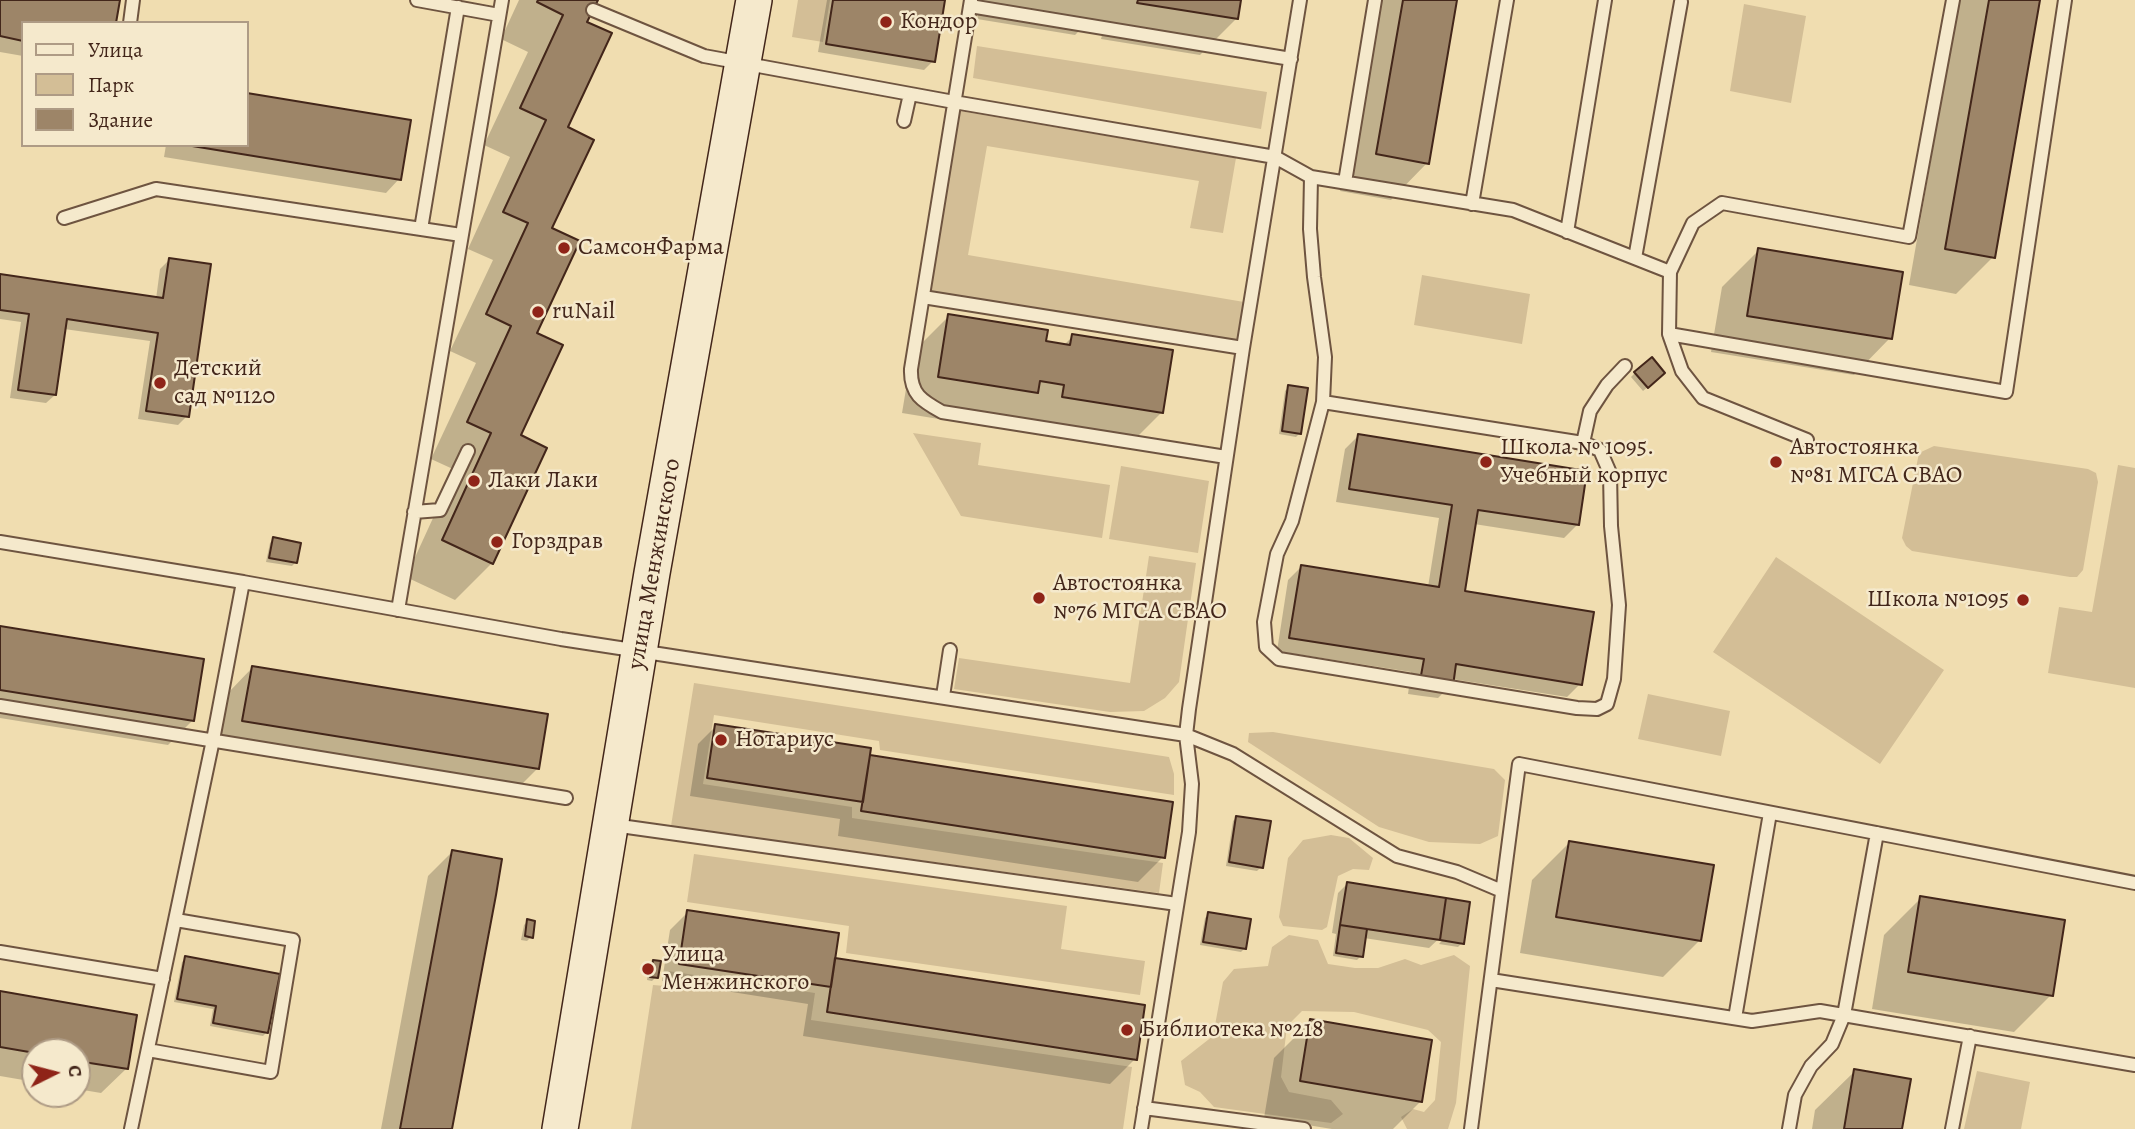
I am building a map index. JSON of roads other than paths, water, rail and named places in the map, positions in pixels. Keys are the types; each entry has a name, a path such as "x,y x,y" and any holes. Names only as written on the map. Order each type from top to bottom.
{"main road":[{"name":"улица Менжинского","path":"560,1129 639,650 754,0"}],"lane":[{"path":"130,21 133,0"},
{"path":"418,0 499,15"},
{"path":"398,610 502,0"},
{"path":"1141,1129 1189,832 1192,784 1186,735 1226,457 1300,0"},
{"path":"1345,182 1374,0"},
{"path":"1472,204 1507,0"},
{"path":"1567,232 1605,0"},
{"path":"1807,440 1703,398 1682,371 1670,334 1670,272 1693,223 1722,203 1909,237 1953,0"},
{"path":"1670,334 2006,392 2065,0"},
{"path":"1635,258 1681,2"},
{"path":"1226,457 942,412 920,400 911,381 954,102 971,3 1291,59"},
{"path":"421,229 458,7"},
{"path":"593,10 704,56 1275,157 1311,177 1513,210 1670,272"},
{"path":"904,121 910,94"},
{"path":"1311,177 1310,229 1325,357 1323,402 1292,521 1277,554 1264,622 1266,647 1279,659 1577,708 1597,709 1607,704 1620,708"},
{"path":"64,218 156,189 461,235"},
{"path":"923,297 1243,348"},
{"path":"1583,443 1590,411 1606,385 1625,366"},
{"path":"1323,402 1583,443 1600,450 1610,473 1611,537 1619,605 1614,679 1607,704"},
{"path":"414,512 440,510 468,451"},
{"path":"0,542 561,639 1186,735 1233,754 1397,856 1457,872 1502,891"},
{"path":"131,1129 214,740 243,582"},
{"path":"943,696 950,650"},
{"path":"0,706 566,798"},
{"path":"1471,1129 1519,764 2135,883"},
{"path":"1735,1018 1770,813"},
{"path":"611,824 1177,904"},
{"path":"1789,1129 1795,1095 1811,1066 1832,1044 1844,1015 1877,834"},
{"path":"148,1050 271,1072 293,940 176,920"},
{"path":"0,952 163,979"},
{"path":"1491,980 1752,1021 1820,1011 2135,1065"},
{"path":"1952,1129 1970,1036"},
{"path":"1144,1108 1304,1129"}],"place":[{"name":"Кондор","path":"886,22"},
{"name":"СамсонФарма","path":"564,248"},
{"name":"ruNail","path":"538,312"},
{"name":"Детский сад №1120","path":"160,383"},
{"name":"Школа № 1095. Учебный корпус","path":"1486,462"},
{"name":"Автостоянка №81 МГСА СВАО","path":"1776,462"},
{"name":"Лаки Лаки","path":"474,481"},
{"name":"Горздрав","path":"497,542"},
{"name":"Автостоянка №76 МГСА СВАО","path":"1039,598"},
{"name":"Школа №1095","path":"2023,600"},
{"name":"Нотариус","path":"721,740"},
{"name":"Улица Менжинского","path":"648,969"},
{"name":"Библиотека №218","path":"1127,1030"}]}
